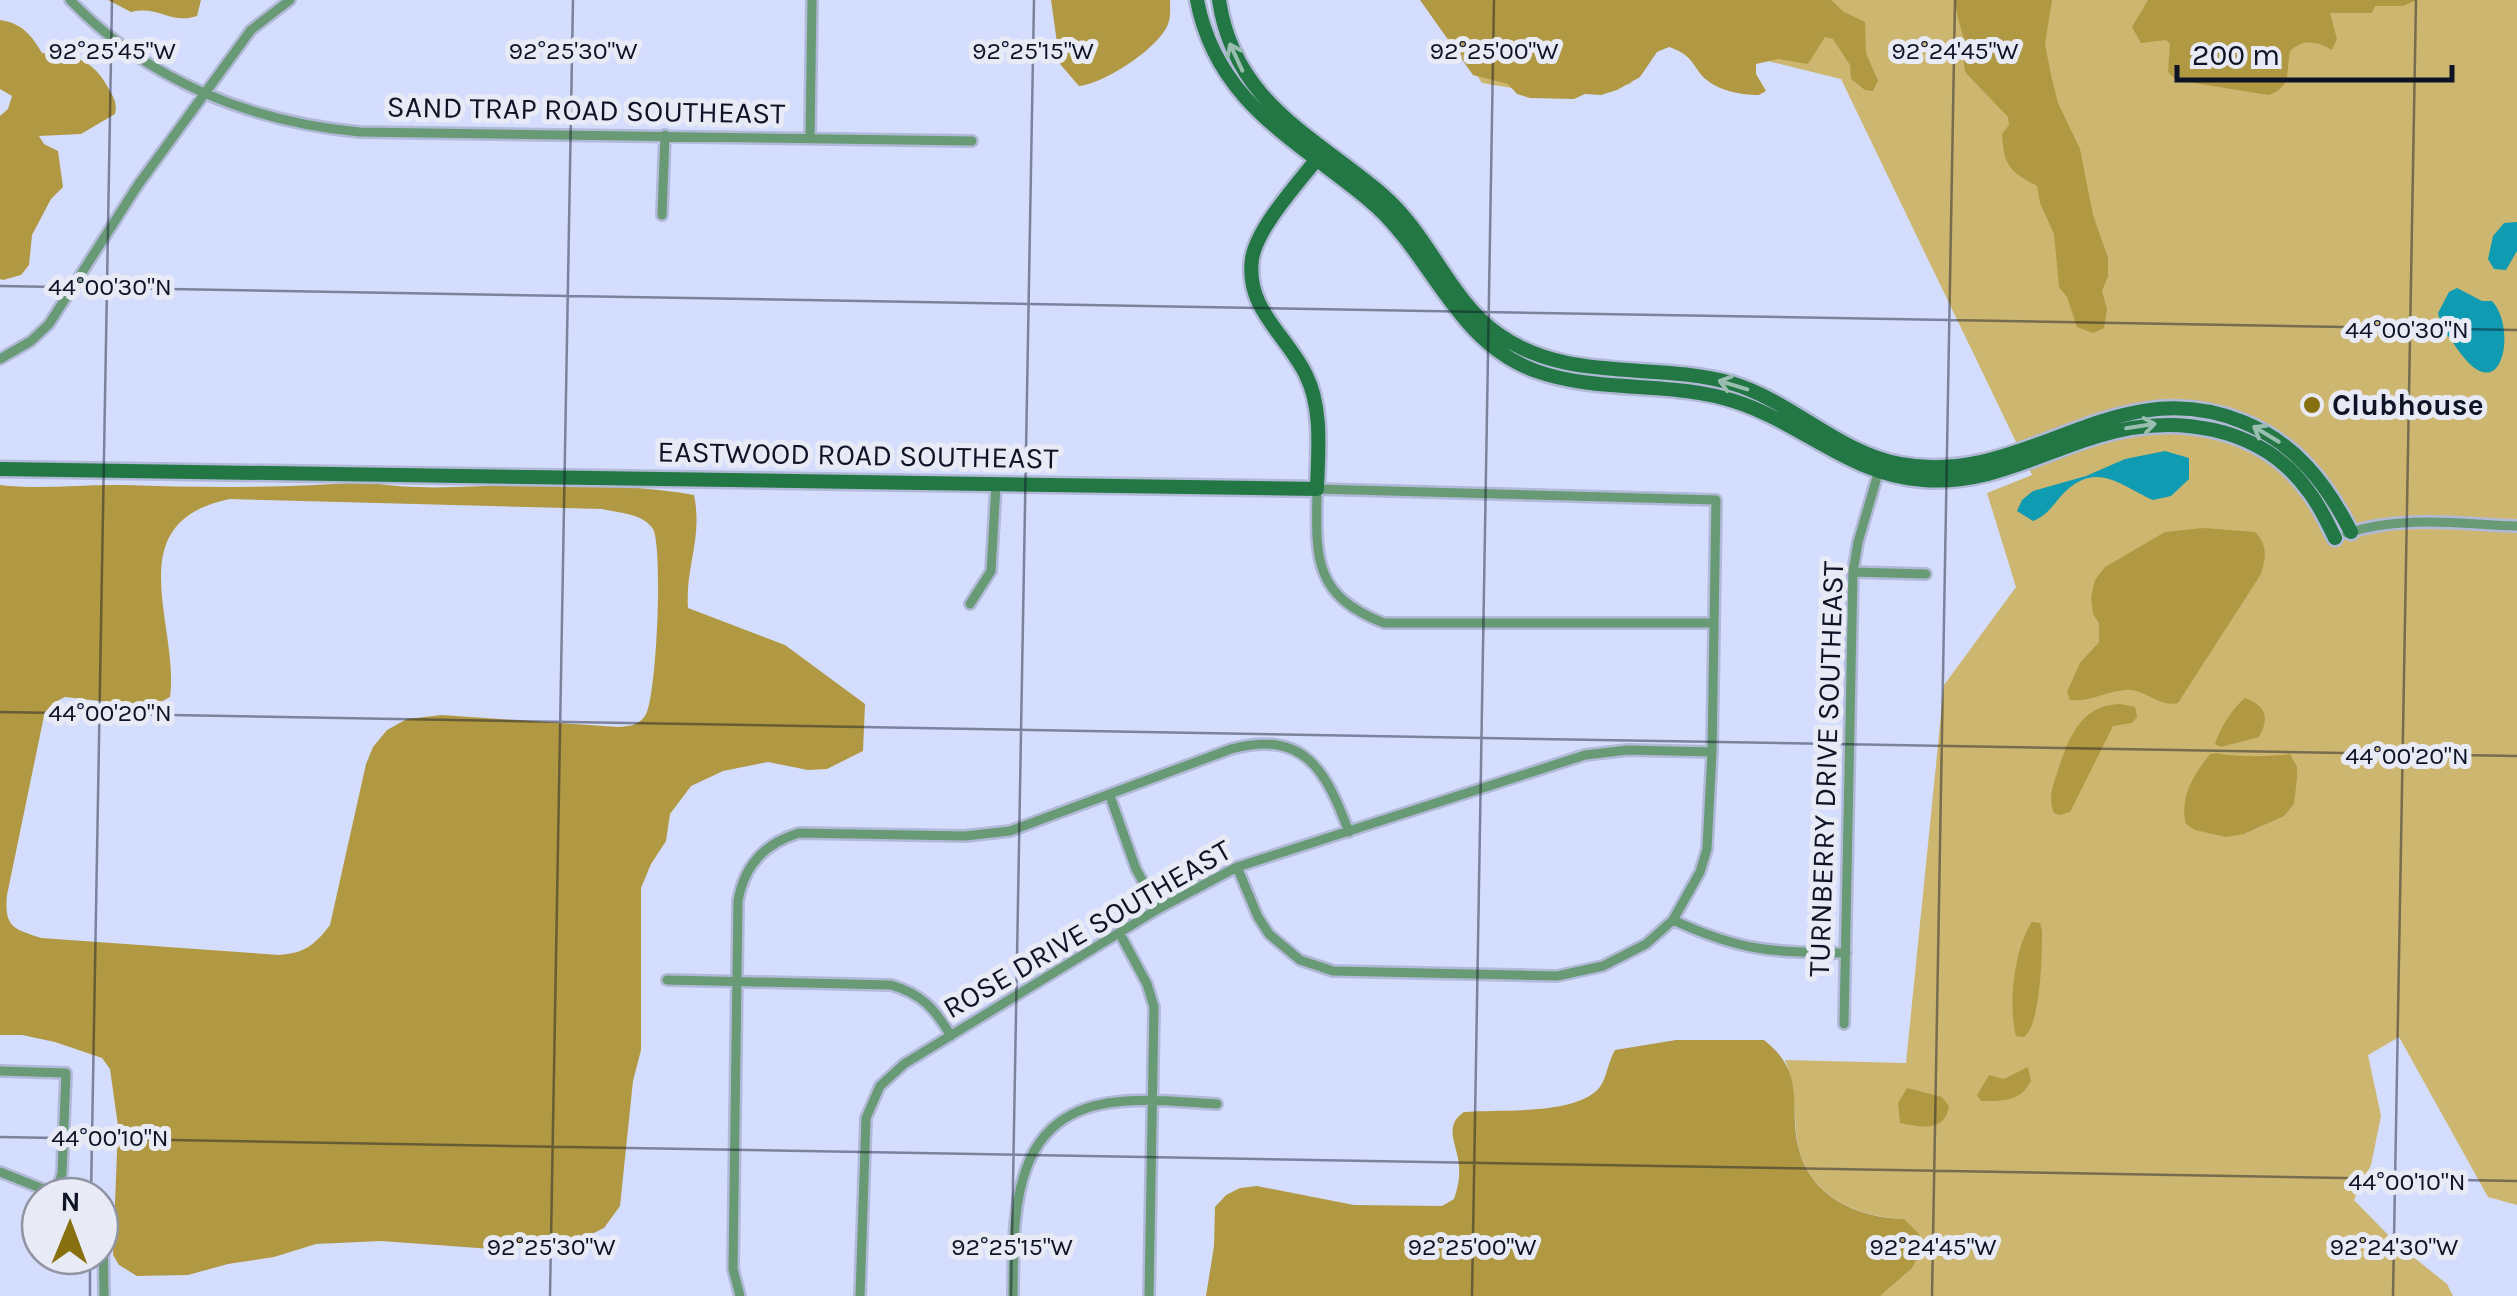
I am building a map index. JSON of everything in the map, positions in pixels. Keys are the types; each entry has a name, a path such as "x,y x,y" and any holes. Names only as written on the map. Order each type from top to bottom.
{"street":[{"name":"SAND TRAP ROAD SOUTHEAST","path":"70,0 113,40 159,70 205,94 275,119 360,132 972,141"},
{"path":"0,360 49,324 130,196 251,30 290,0"},
{"path":"810,138 812,0"},
{"path":"1197,0 1214,52 1238,92 1268,122 1406,217 1509,358 1535,370 1569,380 1693,392 1733,400 1760,410 1836,455 1926,481 1977,478 2124,429 2163,423 2189,425 2228,434 2271,454 2309,491 2335,538 2399,522 2517,526"},
{"path":"1219,0 1230,45 1249,82 1320,155"},
{"path":"662,216 665,135"},
{"path":"1237,868 1269,934 1300,960 1333,971 1558,976 1583,972 1627,956 1673,920 1700,872 1706,849 1714,623 1384,622 1347,605 1324,578 1316,539 1318,435 1312,389 1306,374 1260,308 1252,276 1252,257 1267,226 1320,155"},
{"path":"1880,466 1971,465 2126,412 2160,407 2200,409 2252,425 2292,452 2328,490 2351,532"},
{"name":"TURNBERRY DRIVE SOUTHEAST","path":"1844,1024 1853,572 1880,466"},
{"name":"EASTWOOD ROAD SOUTHEAST","path":"0,470 1318,489 1716,500 1714,623"},
{"path":"970,604 990,571 996,485"},
{"path":"1853,572 1926,574"},
{"path":"740,1296 734,1269 740,887 755,860 774,843 814,833 986,835 1010,831 1231,749 1275,744 1302,754 1322,770 1349,832"},
{"name":"ROSE DRIVE SOUTHEAST","path":"860,1296 864,1133 869,1106 880,1086 892,1075 952,1036 1158,909 1237,868 1585,755 1628,750 1712,752"},
{"path":"1110,796 1136,869 1158,909"},
{"path":"1673,920 1749,949 1846,954"},
{"path":"1120,934 1147,984 1154,1007 1150,1296"},
{"path":"667,980 891,984 920,995 952,1036"},
{"path":"0,1071 66,1073 61,1176"},
{"path":"1013,1296 1021,1178 1036,1147 1050,1132 1080,1110 1118,1101 1216,1104"}],"shaded area":[{"path":"108,0 201,0 197,16 180,18 149,11 131,12"},
{"path":"1051,0 1170,0 1170,18 1154,44 1130,63 1102,79 1079,86 1060,64"},
{"path":"1420,0 1831,0 1844,12 1865,22 1866,53 1878,81 1873,91 1851,79 1850,65 1833,39 1825,37 1808,64 1778,59 1756,64 1756,74 1766,91 1759,95 1718,87 1704,78 1687,56 1669,47 1657,52 1640,77 1617,90 1574,99 1530,98 1517,94 1508,84 1473,75"},
{"path":"1425,0 2517,0 2517,1205 2488,1197 2399,1037 2368,1055 2381,1116 2371,1165 2354,1200 2397,1244 2447,1284 2453,1296 1880,1296 1904,1219 1852,1208 1812,1178 1798,1145 1793,1092 1785,1060 1906,1063 1944,685 2016,587 1987,493 2032,475 1841,79 1666,36 1630,84 1558,96 1482,83","holes":["2274,757 2297,767 2294,795 2285,811 2244,834"]},
{"path":"1955,0 2052,0 2045,44 2051,75 2058,103 2080,149 2093,215 2108,258 2108,276 2102,291 2107,309 2104,328 2093,333 2077,327 2067,297 2059,287 2054,234 2037,186 2014,171 2004,154 2002,134 2009,125 2008,117 1966,73 1965,45"},
{"path":"2148,0 2417,0 2403,6 2375,6 2372,13 2330,13 2337,39 2332,50 2310,43 2295,47 2290,51 2284,84 2268,95 2176,80 2168,72 2170,44 2166,40 2141,43 2132,27"},
{"path":"0,20 25,30 42,53 90,65 104,80 116,107 115,114 81,134 39,136 44,144 58,151 63,187 51,199 32,235 29,265 21,275 3,280 0,116 8,109 12,96 0,89"},
{"path":"366,482 428,487 594,485 694,495 696,525 688,608 785,645 865,704 863,751 827,769 808,770 768,762 723,771 691,786 670,814 666,841 641,888 641,1050 633,1081 620,1206 604,1228 569,1245 492,1249 381,1241 316,1244 188,1275 137,1276 120,1266 118,1126 110,1069 102,1058 55,1042 0,1035 0,485 245,487","holes":["230,499 602,509 630,514 653,529 658,563 653,682 645,716 633,725 618,727 442,715 407,719 387,730 366,764 330,925 313,943 279,955 41,938 12,925 7,914 7,895 44,716 53,703 65,697 151,707 170,697 171,669 161,580 164,553 174,530 195,511"]},
{"path":"2203,528 2255,532 2264,547 2264,563 2261,574 2178,703 2164,703 2132,690 2070,700 2067,692 2080,663 2099,642 2099,623 2093,614 2091,597 2095,580 2105,567 2165,532"},
{"path":"2245,698 2264,713 2259,737 2221,747 2215,744 2227,719"},
{"path":"2120,704 2135,707 2137,717 2132,723 2113,726 2070,812 2054,813 2052,790 2073,733 2096,710"},
{"path":"2210,754 2290,754 2297,767 2294,804 2284,816 2244,834 2226,837 2195,830 2186,824 2186,795 2204,762"},
{"path":"2032,922 2040,923 2042,931 2041,972 2034,1018 2024,1037 2016,1036 2013,994 2017,962"},
{"path":"1676,1040 1764,1040 1777,1052 1791,1077 1798,1146 1813,1178 1824,1191 1853,1209 1904,1219 1919,1234 1923,1246 1912,1268 1880,1296 1206,1296 1215,1207 1226,1195 1257,1186 1354,1205 1442,1206 1454,1199 1458,1187 1453,1129 1464,1112 1551,1108 1583,1099 1602,1083 1615,1050"},
{"path":"2028,1067 2031,1081 2016,1097 1981,1101 1977,1095 1989,1075 2004,1079"},
{"path":"1907,1088 1942,1097 1949,1106 1947,1115 1930,1126 1900,1123 1898,1103"}],"water":[{"path":"2517,222 2517,251 2506,270 2494,269 2488,259 2493,236 2504,223"},
{"path":"2457,288 2482,301 2492,301 2500,313 2504,328 2502,358 2487,373 2475,369 2461,354 2439,319 2438,313 2449,292"},
{"path":"2165,451 2189,458 2189,479 2171,496 2153,500 2111,480 2090,478 2067,490 2033,521 2017,511 2033,491 2086,476 2125,459"}],"place":[{"name":"Clubhouse","path":"2312,405"}]}
